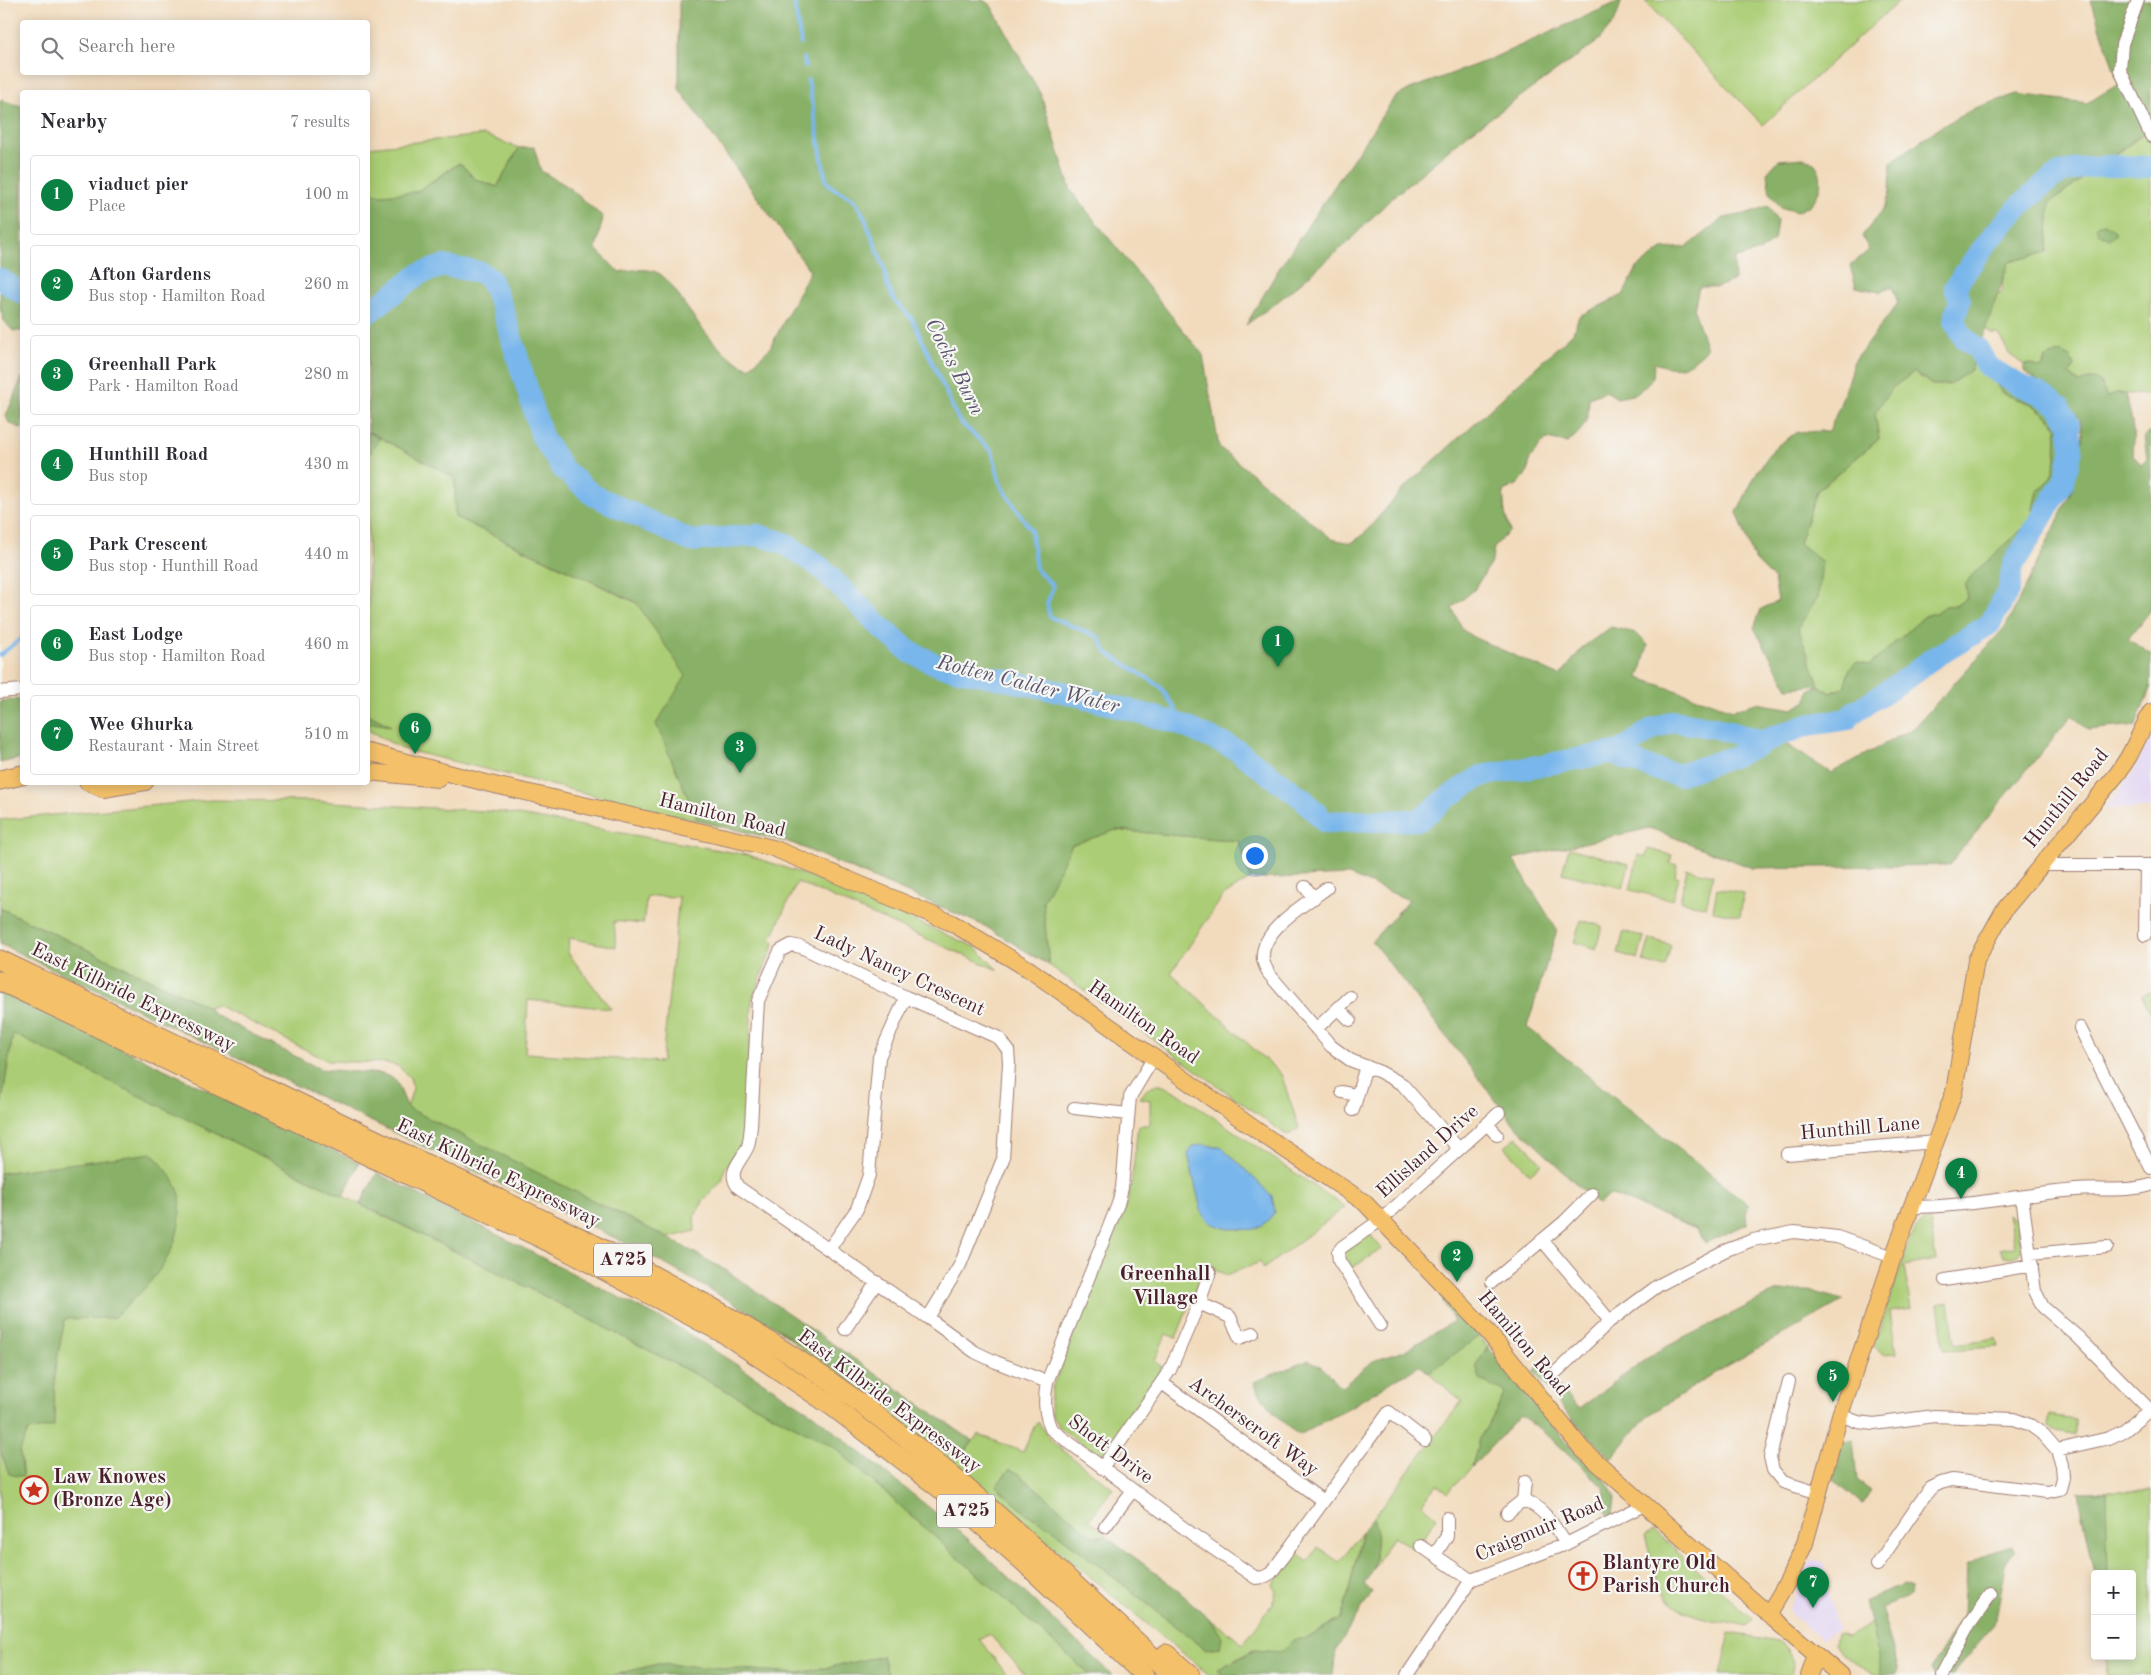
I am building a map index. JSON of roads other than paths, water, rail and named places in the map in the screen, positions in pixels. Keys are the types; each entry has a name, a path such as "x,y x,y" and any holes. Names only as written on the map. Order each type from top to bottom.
{"highway":[{"path":"0,780 20,775"},
{"name":"East Kilbride Expressway","path":"0,960 585,1240 763,1337 812,1369 917,1446 992,1508 1172,1675"},
{"name":"East Kilbride Expressway","path":"0,981 562,1248 725,1334 825,1401 906,1461 981,1523 1144,1675"},
{"name":"A725","path":"1034,1546 1102,1599 1190,1675"},
{"name":"A725","path":"1092,1626 1115,1660 1130,1675"}],"main road":[{"name":"Hunthill Road","path":"1768,1615 1799,1557 1840,1415 1893,1257 1954,1092 1976,960 2004,910 2118,773 2134,748 2151,712"},
{"name":"Hamilton Road","path":"370,753 490,784 764,846 952,923 1030,970 1262,1134 1364,1202 1488,1332 1582,1449 1837,1674"},
{"name":"Hamilton Road","path":"370,772 490,784"},
{"path":"94,785 103,789 127,785"},
{"path":"1809,1675 1816,1655"}],"street":[{"path":"2138,0 2122,44 2120,70 2151,136"},
{"path":"0,692 20,690"},
{"path":"2040,865 2148,865 2145,935"},
{"path":"1305,887 1314,898"},
{"path":"1327,888 1275,928 1268,937 1264,948 1263,961 1269,974 1337,1051 1350,1060 1402,1084 1459,1149"},
{"name":"Lady Nancy Crescent","path":"928,1318 960,1265 1003,1159 1009,1063 1008,1050 999,1038 791,944 780,951 758,1001 751,1126 748,1146 732,1174 734,1181 738,1187 975,1352 1047,1382"},
{"path":"829,1249 856,1209 868,1175 879,1057 906,997"},
{"path":"1316,1029 1350,997"},
{"path":"1338,1008 1350,1020"},
{"path":"2080,1028 2151,1168"},
{"name":"Shott Drive","path":"1154,1057 1130,1097 1122,1188 1118,1204 1047,1382 1044,1398 1045,1417 1051,1429 1102,1468 1256,1578 1264,1577 1271,1573 1389,1412 1425,1440"},
{"path":"1352,1110 1366,1066"},
{"path":"1342,1092 1356,1095"},
{"path":"1074,1108 1128,1114"},
{"name":"Ellisland Drive","path":"1380,1325 1339,1261 1338,1252 1342,1246 1382,1219 1499,1113"},
{"path":"1487,1124 1497,1135"},
{"name":"Hunthill Lane","path":"1787,1154 1936,1142"},
{"path":"1912,1207 1942,1207 2075,1190 2130,1188 2151,1184"},
{"path":"1492,1282 1542,1240 1592,1194"},
{"path":"2022,1197 2036,1291 2043,1307 2078,1337 2150,1409 2124,1431 2109,1438 2057,1450"},
{"path":"1582,1204 1592,1214"},
{"path":"1554,1374 1610,1321 1659,1285 1724,1251 1753,1240 1794,1232 1837,1237 1893,1257"},
{"path":"1542,1240 1610,1321"},
{"path":"1945,1280 2031,1259 2107,1247"},
{"path":"1510,1268 1518,1278"},
{"path":"1102,1468 1170,1370 1199,1303 1210,1272"},
{"path":"845,1329 877,1282"},
{"path":"1199,1303 1230,1316 1240,1338 1253,1333"},
{"path":"1789,1381 1770,1457 1773,1470 1783,1482 1818,1493"},
{"name":"Archerscroft Way","path":"1162,1383 1323,1501"},
{"path":"1840,1415 1858,1422 1874,1424 1934,1416 2014,1419 2030,1425 2044,1435 2057,1450 2062,1464 2063,1478 2060,1489 2047,1492 1952,1480 1931,1488 1877,1565"},
{"path":"1507,1513 1523,1500 1526,1482"},
{"path":"1105,1527 1133,1490"},
{"path":"1523,1500 1534,1504 1545,1513 1566,1544"},
{"name":"Craigmuir Road","path":"1407,1675 1471,1580 1566,1544 1646,1504"},
{"path":"1435,1555 1447,1536 1447,1518"},
{"path":"1421,1546 1471,1580"},
{"path":"1942,1675 1970,1623 1991,1594"}],"water":[{"path":"1202,1144 1223,1148 1272,1196 1275,1212 1263,1224 1254,1229 1238,1229 1214,1224 1206,1219 1201,1210 1188,1154 1193,1147"}],"waterway":[{"name":"Cocks Burn","path":"794,0 801,44"},
{"name":"Cocks Burn","path":"804,58 805,66"},
{"name":"Cocks Burn","path":"808,80 826,181 833,188 854,199 864,216 885,270 887,285 895,301 913,320 959,421 992,451 1001,486 1031,530 1036,569 1053,586 1047,604 1050,617 1099,637 1106,652 1160,686 1175,709 1177,723"},
{"name":"Rotten Calder Water","path":"370,311 419,274 443,266 480,272 490,279 502,307 542,437 563,469 593,495 691,541 758,535 784,543 820,567 884,630 910,652 940,666 1071,694 1177,723 1235,749 1303,799 1325,822 1420,820 1448,797 1481,776 1621,751 1652,729 1674,721 1715,728 1762,741 1808,725 1848,719 1854,712 1907,678 1929,661 1990,624 2009,589 2013,565 2064,481 2072,449 2069,424 2060,407 2040,394 2017,384 1987,366 1978,349 1964,338 1954,321 1960,300 1955,287 1985,245 2008,219 2032,195 2056,176 2075,169 2096,167 2151,167"},
{"name":"Rotten Calder Water","path":"0,279 20,292"},
{"path":"0,655 20,640"},
{"name":"Rotten Calder Water","path":"1611,753 1654,769 1678,775 1736,756 1772,739"}],"place":[{"name":"viaduct pier","path":"1278,667"},
{"name":"East Lodge","path":"415,754"},
{"name":"Greenhall Park","path":"740,773"},
{"name":"Hunthill Road","path":"1961,1199"},
{"name":"Afton Gardens","path":"1457,1282"},
{"name":"Park Crescent","path":"1833,1402"},
{"name":"Law Knowes (Bronze Age)","path":"34,1490"},
{"name":"Blantyre Old Parish Church","path":"1583,1576"},
{"name":"Wee Ghurka","path":"1813,1608"}],"district":[{"name":"Greenhall Village","path":"1165,1286"}]}
